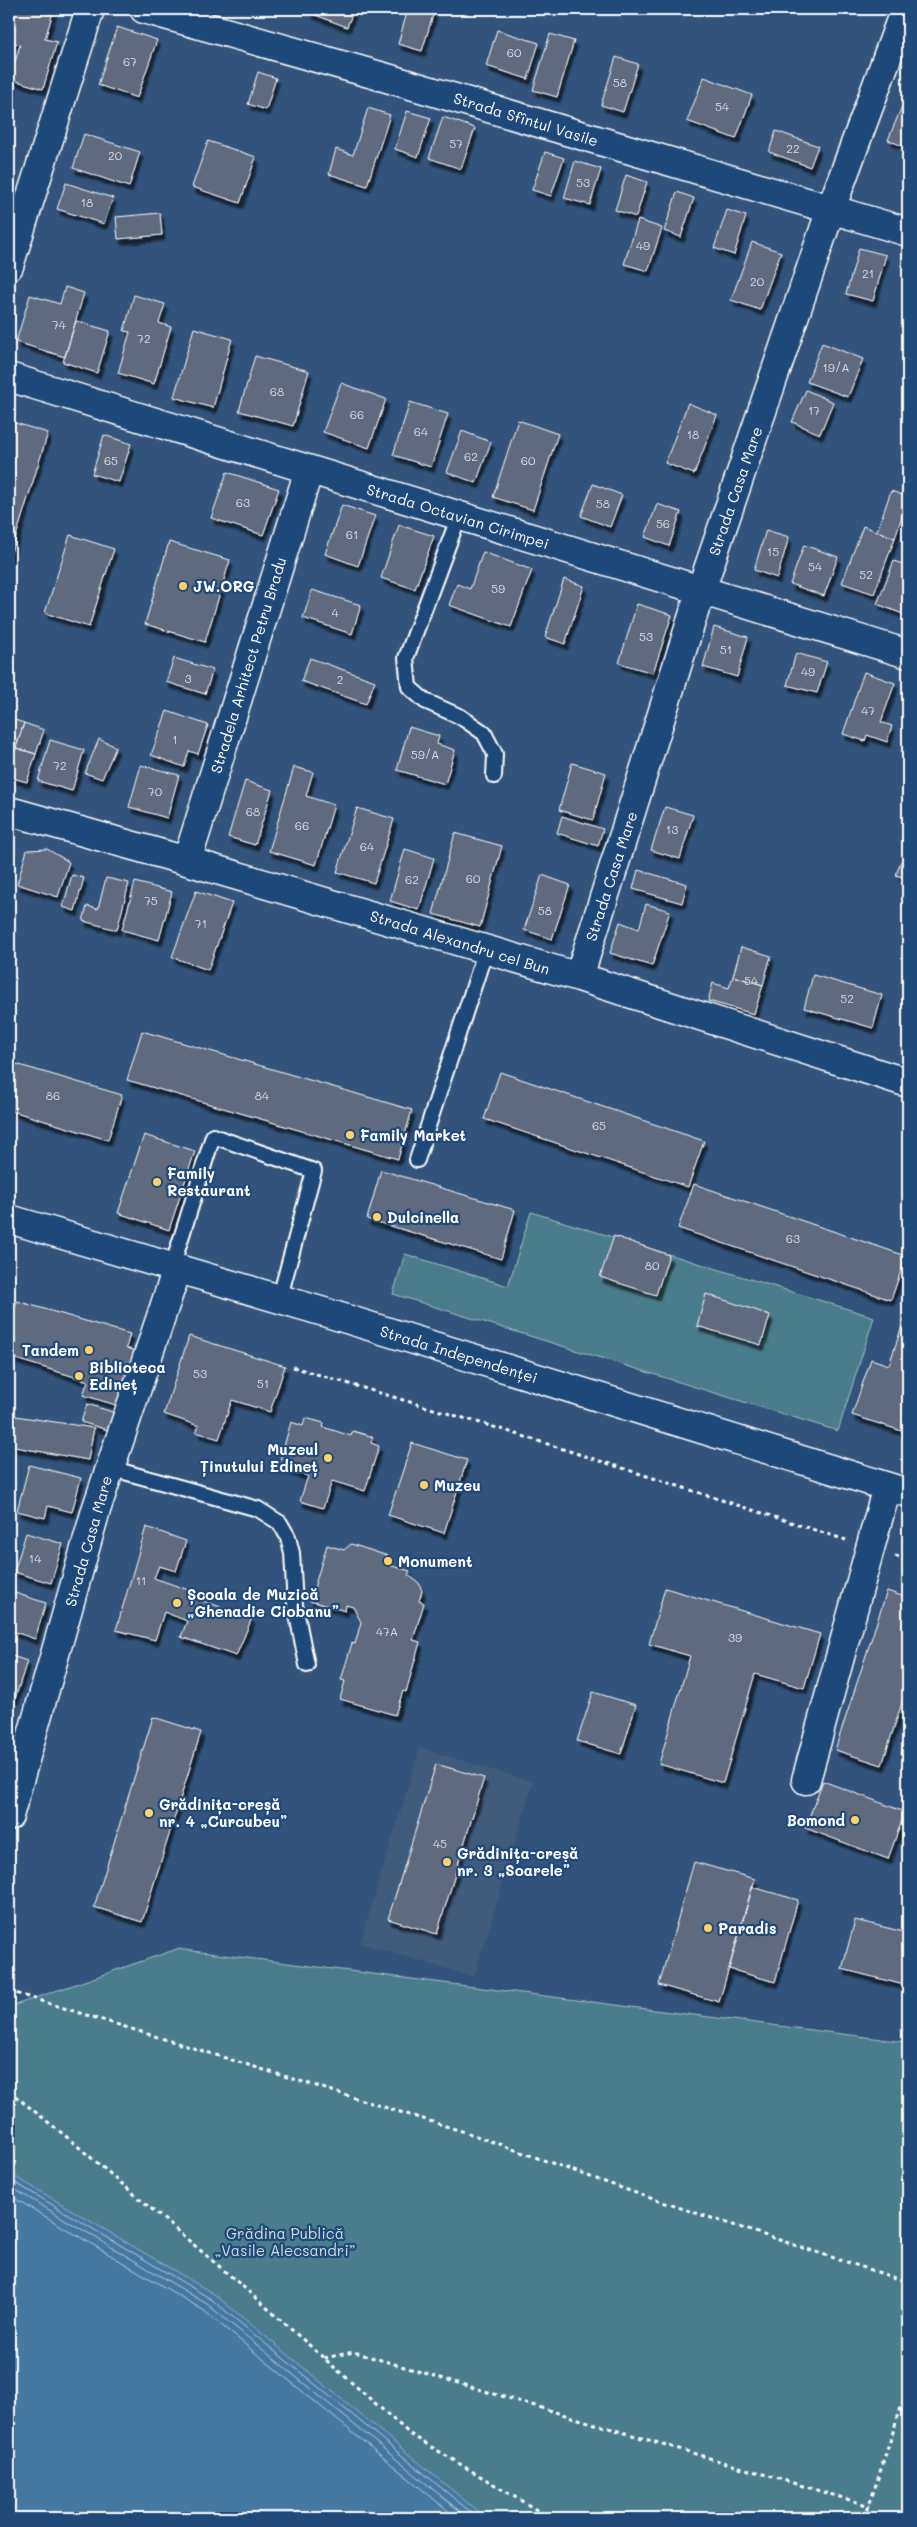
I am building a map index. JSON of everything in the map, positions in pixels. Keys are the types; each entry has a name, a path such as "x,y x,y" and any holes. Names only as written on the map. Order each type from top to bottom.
{"street":[{"path":"9,266 90,9"},
{"name":"Strada Sfîntul Vasile","path":"144,9 387,78 908,232"},
{"name":"Strada Casa Mare","path":"579,977 702,590 831,209 905,9"},
{"name":"Strada Octavian Cirimpei","path":"9,377 908,654"},
{"name":"Stradela Arhitect Petru Bradu","path":"187,861 309,470"},
{"name":"Strada Alexandru cel Bun","path":"9,811 187,861 579,977 908,1083"},
{"name":"Strada Independenței","path":"9,1219 898,1490"},
{"name":"Strada Casa Mare","path":"9,1816 96,1510 174,1268"},
{"path":"806,1780 870,1548 898,1490"}],"lane":[{"path":"459,516 406,658 409,687 425,701 461,717 484,733 495,754 494,776"},
{"path":"417,1160 486,949"},
{"path":"174,1268 213,1136 314,1171 279,1300"},
{"path":"110,1468 258,1509 280,1523 288,1537 292,1553 295,1605 307,1665"}],"path":[{"path":"293,1367 506,1431 908,1559"},
{"path":"9,1993 12,1992 465,2132 644,2196 908,2282"},
{"path":"9,2091 68,2138 211,2259 410,2434 550,2518"},
{"path":"324,2358 354,2352 870,2506"},
{"path":"865,2518 908,2386"}],"shaded area":[{"name":"Grădinița-creșă nr. 3 „Soarele”","path":"420,1748 533,1782 474,1977 360,1943"}],"green space":[{"path":"531,1212 874,1317 838,1431 393,1294 405,1254 508,1286"},
{"name":"Grădina Publică „Vasile Alecsandri”","path":"177,1949 905,2042 908,2031 908,2518 9,2518 9,2007"}],"water":[{"path":"9,2173 214,2294 486,2518 9,2518"}],"building":[{"path":"9,9 54,9 45,39 57,42 43,89 10,79 20,45 9,41"},
{"path":"311,9 354,9 347,27 310,13"},
{"path":"408,9 422,9 434,12 422,51 398,44"},
{"path":"117,27 157,40 137,98 98,85"},
{"path":"497,30 539,43 528,79 486,66"},
{"path":"550,34 574,41 557,97 533,90"},
{"path":"616,57 638,64 623,112 601,105"},
{"path":"258,72 276,78 266,110 248,104"},
{"path":"704,77 752,95 736,139 687,121"},
{"path":"903,104 908,106 908,148 888,140"},
{"path":"368,108 390,115 367,186 329,174 336,149 353,155"},
{"path":"407,111 431,118 418,157 395,149"},
{"path":"443,117 475,128 461,169 429,158"},
{"path":"776,131 818,146 810,167 769,152"},
{"path":"84,134 140,152 129,187 73,168"},
{"path":"208,141 256,157 240,203 192,187"},
{"path":"545,152 564,158 551,196 532,190"},
{"path":"575,161 601,169 590,205 564,198"},
{"path":"626,175 647,182 636,217 615,210"},
{"path":"66,183 113,198 104,224 57,209"},
{"path":"677,192 694,198 681,237 664,231"},
{"path":"727,210 746,216 734,255 714,248"},
{"path":"160,213 162,235 118,239 116,217"},
{"path":"638,220 662,228 648,271 624,264"},
{"path":"752,242 781,252 760,310 731,300"},
{"path":"859,248 886,255 873,301 846,294"},
{"path":"65,287 84,293 65,357 16,342 30,295 60,304"},
{"path":"134,295 165,304 159,323 171,327 154,384 118,373 130,332 124,331"},
{"path":"76,321 110,331 97,373 63,362"},
{"path":"194,328 232,339 213,408 174,397"},
{"path":"822,343 863,359 848,397 807,382"},
{"path":"255,356 309,371 293,426 239,411"},
{"path":"341,383 386,399 369,448 323,432"},
{"path":"806,390 833,402 820,434 792,422"},
{"path":"410,402 448,414 431,467 393,455"},
{"path":"688,403 717,415 694,474 665,463"},
{"path":"518,420 558,434 533,510 493,497"},
{"path":"9,421 48,433 9,559"},
{"path":"462,431 491,442 476,483 447,472"},
{"path":"104,435 131,444 119,482 92,474"},
{"path":"227,472 279,489 263,535 211,518"},
{"path":"593,484 622,495 610,527 581,516"},
{"path":"891,491 908,497 895,538 877,531"},
{"path":"657,504 681,512 669,546 645,537"},
{"path":"342,505 375,516 358,566 325,554"},
{"path":"399,525 434,536 415,589 381,578"},
{"path":"863,526 895,538 874,594 842,583"},
{"path":"766,530 789,537 777,578 754,570"},
{"path":"70,535 114,549 89,627 45,613"},
{"path":"169,542 230,560 205,642 145,624"},
{"path":"804,545 838,557 824,596 790,584"},
{"path":"483,552 532,570 511,627 449,605 457,584 470,589"},
{"path":"894,561 908,566 908,616 877,604"},
{"path":"564,579 584,586 565,644 545,637"},
{"path":"312,590 361,605 352,634 303,618"},
{"path":"637,604 672,615 653,673 619,663"},
{"path":"714,627 748,637 737,677 703,667"},
{"path":"796,653 827,662 817,693 787,685"},
{"path":"174,658 213,670 205,694 166,682"},
{"path":"310,658 375,681 366,704 301,681"},
{"path":"864,672 895,683 881,722 892,726 887,742 867,735 865,741 843,734"},
{"path":"167,711 208,725 198,754 189,751 184,767 151,755"},
{"path":"9,718 24,723 9,768"},
{"path":"24,723 44,730 36,754 16,748"},
{"path":"409,727 439,736 437,744 455,750 445,784 397,770"},
{"path":"99,739 116,747 102,779 85,773"},
{"path":"50,740 84,750 72,791 38,781"},
{"path":"16,748 36,754 27,782 9,777 9,768"},
{"path":"572,763 606,773 593,820 559,810"},
{"path":"141,765 179,775 167,818 129,807"},
{"path":"294,767 313,772 306,796 334,805 316,865 269,851"},
{"path":"245,781 272,790 255,845 228,837"},
{"path":"665,807 693,815 680,859 651,850"},
{"path":"357,808 394,819 374,883 337,872"},
{"path":"562,816 603,829 598,846 557,833"},
{"path":"455,833 502,846 480,927 433,914"},
{"path":"47,849 69,862 58,897 17,884 27,850"},
{"path":"405,849 434,858 419,910 390,901"},
{"path":"9,850 13,851 9,863"},
{"path":"901,861 908,863 908,879 896,875"},
{"path":"638,870 687,884 682,903 633,889"},
{"path":"9,873 14,875 9,891"},
{"path":"72,875 84,878 75,911 63,907"},
{"path":"542,875 570,885 552,939 524,930"},
{"path":"106,878 129,883 117,930 83,921 87,906 98,909"},
{"path":"135,882 172,892 159,940 122,930"},
{"path":"196,891 232,903 208,970 172,957"},
{"path":"646,904 670,911 652,966 610,953 620,922 639,929"},
{"path":"741,947 771,956 763,985 733,976"},
{"path":"813,975 882,995 873,1028 804,1008"},
{"path":"733,976 763,985 754,1014 708,1001 713,983 729,988"},
{"path":"142,1031 412,1110 398,1159 127,1080"},
{"path":"9,1062 122,1095 108,1140 9,1110"},
{"path":"500,1072 704,1141 688,1187 484,1119"},
{"name":"Family Restaurant","path":"144,1135 195,1151 169,1230 118,1213"},
{"path":"381,1170 515,1210 501,1259 367,1219"},
{"path":"694,1184 906,1256 891,1300 678,1228"},
{"path":"614,1236 669,1255 656,1295 600,1277"},
{"path":"706,1294 770,1315 761,1345 697,1326"},
{"path":"17,1301 130,1334 126,1348 135,1351 119,1406 83,1395 88,1381 9,1357 9,1327"},
{"path":"908,1308 908,1433 852,1415 871,1359 889,1365"},
{"path":"189,1336 285,1366 270,1412 232,1400 219,1439 196,1432 199,1426 164,1414"},
{"path":"87,1404 116,1413 111,1431 81,1422"},
{"path":"9,1415 94,1428 88,1460 9,1446"},
{"path":"305,1418 324,1423 323,1427 351,1436 353,1431 373,1437 371,1443 379,1446 365,1491 332,1481 323,1508 300,1501 308,1476 278,1467 291,1422 303,1426"},
{"path":"412,1443 467,1460 444,1533 388,1515"},
{"path":"29,1465 81,1478 72,1512 48,1506 45,1518 17,1511"},
{"path":"146,1527 186,1541 176,1571 159,1566 154,1578 197,1593 195,1598 252,1618 236,1656 181,1637 187,1621 164,1612 155,1640 116,1630"},
{"path":"26,1533 63,1544 51,1583 14,1572"},
{"path":"351,1544 388,1556 385,1564 410,1571 408,1575 419,1583 422,1591 419,1601 424,1603 413,1640 420,1642 406,1692 403,1691 395,1715 340,1699 345,1681 341,1680 352,1643 355,1644 361,1622 353,1607 346,1605 345,1611 310,1601 327,1545 344,1550"},
{"path":"665,1588 820,1634 804,1688 755,1674 723,1783 659,1764 690,1656 649,1644"},
{"path":"9,1591 46,1603 35,1639 9,1630"},
{"path":"887,1591 908,1598 908,1684 882,1765 835,1750"},
{"path":"9,1655 27,1661 15,1699 9,1697"},
{"path":"593,1692 636,1705 621,1754 577,1741"},
{"path":"153,1717 201,1732 142,1922 94,1907"},
{"path":"908,1730 908,1757 901,1754"},
{"path":"436,1764 484,1778 437,1934 388,1919"},
{"name":"Bomond","path":"823,1781 905,1812 888,1859 805,1828"},
{"name":"Paradis","path":"694,1862 755,1879 719,2002 659,1985"},
{"path":"752,1887 798,1900 775,1982 729,1969"},
{"path":"855,1920 908,1933 908,1986 842,1969"}],"place":[{"name":"JW.ORG","path":"183,586"},
{"name":"Family Market","path":"350,1135"},
{"name":"Family Restaurant","path":"157,1182"},
{"name":"Dulcinella","path":"377,1217"},
{"name":"Tandem","path":"89,1350"},
{"name":"Biblioteca Edineț","path":"79,1376"},
{"name":"Muzeul Ținutului Edineț","path":"328,1458"},
{"name":"Muzeu","path":"424,1485"},
{"name":"Monument","path":"388,1561"},
{"name":"Școala de Muzică „Ghenadie Ciobanu”","path":"177,1603"},
{"name":"Grădinița-creșă nr. 4 „Curcubeu”","path":"149,1813"},
{"name":"Bomond","path":"855,1820"},
{"name":"Grădinița-creșă nr. 3 „Soarele”","path":"447,1862"},
{"name":"Paradis","path":"708,1928"}]}
